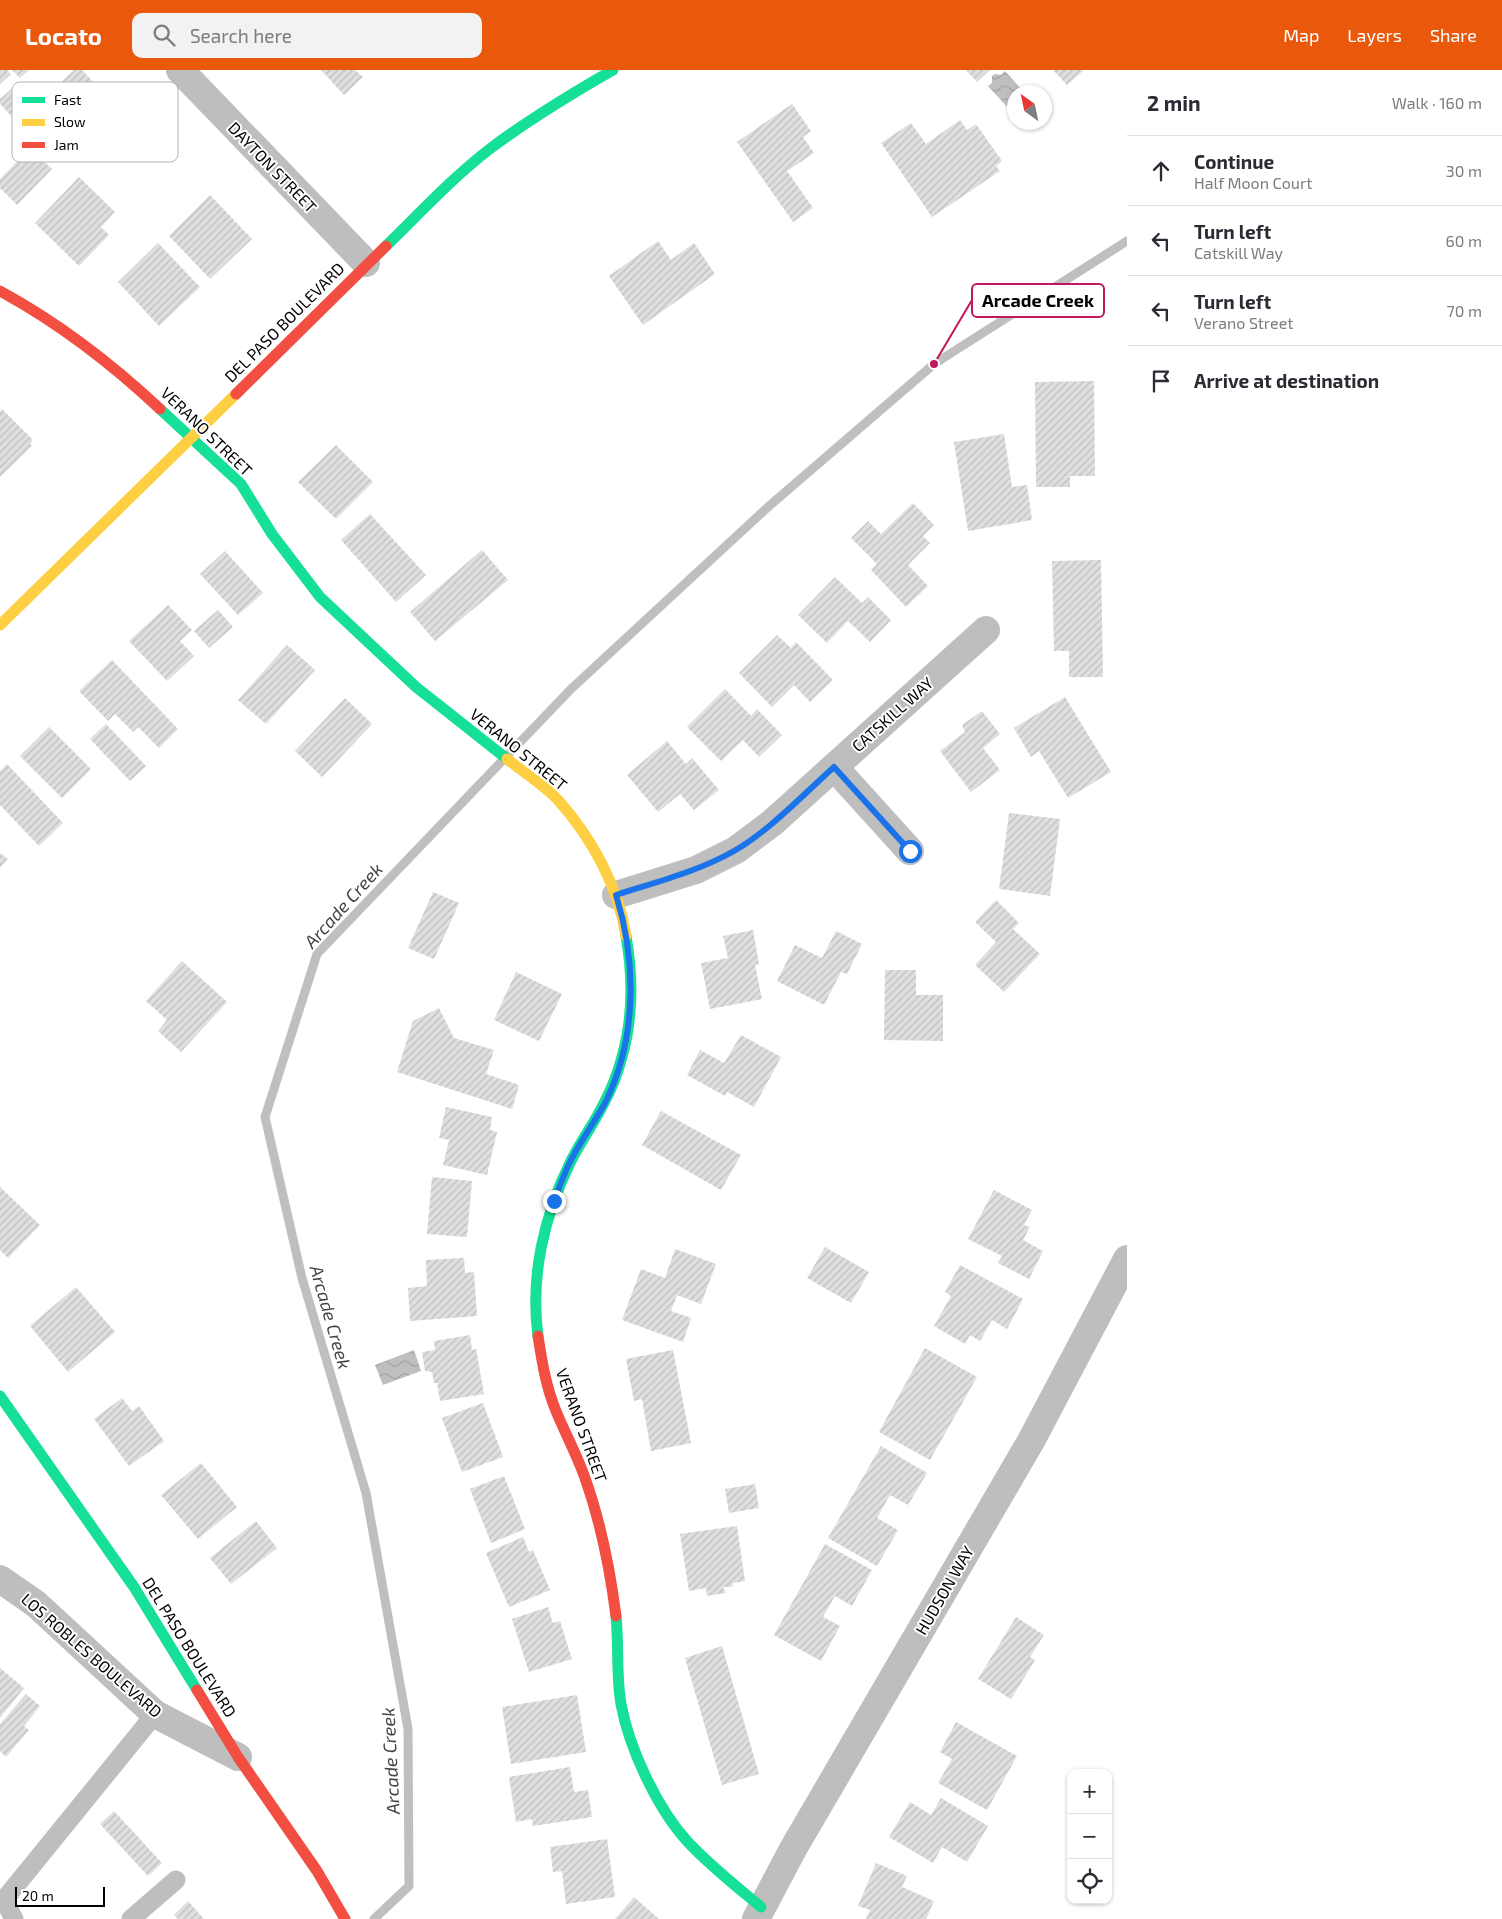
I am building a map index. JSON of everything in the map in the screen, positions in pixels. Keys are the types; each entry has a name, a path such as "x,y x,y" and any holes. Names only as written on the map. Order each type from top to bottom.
{"street":[{"name":"DAYTON STREET","path":"180,70 366,263"},
{"name":"DEL PASO BOULEVARD","path":"0,625 366,263 449,184 491,148 559,100 613,70"},
{"name":"VERANO STREET","path":"0,291 71,334 136,386 241,484 272,534 320,597 416,687 557,799 586,836 598,856 616,895 623,917 631,964 630,1011 622,1057 605,1102 570,1162 554,1201 542,1242 536,1284 537,1327 543,1368 555,1409 585,1477 600,1526 611,1576 617,1628 622,1704 635,1752 656,1797 685,1838 758,1913"},
{"name":"CATSKILL WAY","path":"616,895 696,870 736,850 772,823 986,630"},
{"path":"834,767 910,851"},
{"name":"HUDSON WAY","path":"758,1913 798,1840 1031,1441 1127,1259"},
{"name":"DEL PASO BOULEVARD","path":"0,1396 134,1587 238,1757 317,1871 344,1919"},
{"name":"LOS ROBLES BOULEVARD","path":"0,1579 36,1604 156,1714 238,1757"}],"lane":[{"path":"14,1919 4,1900 156,1714"},
{"path":"131,1919 176,1880"}],"water":[{"path":"1005,71 1018,85 1007,85 1007,107 988,86 992,83 992,76 995,74 1001,75"},
{"path":"414,1350 421,1371 383,1385 375,1365"}],"building":[{"path":"0,70 7,70 11,74 0,84"},
{"path":"12,70 29,70 20,78"},
{"path":"74,70 82,70 94,82 62,82"},
{"path":"321,70 355,70 363,77 344,95"},
{"path":"966,70 990,70 977,82"},
{"path":"1053,70 1084,70 1067,85"},
{"path":"12,88 12,117 0,104 0,99"},
{"path":"792,104 811,131 803,137 814,153 787,171 813,208 793,222 737,142"},
{"path":"960,120 967,130 976,124 1002,161 996,166 1000,171 932,217 881,143 911,123 926,144"},
{"path":"16,162 45,162 52,169 17,205 0,188 0,179"},
{"path":"79,177 115,212 101,227 109,235 79,266 35,223"},
{"path":"210,195 252,239 210,279 169,236"},
{"path":"658,241 671,260 694,243 715,274 643,325 609,276"},
{"path":"158,243 200,287 159,326 118,282"},
{"path":"1094,381 1095,476 1070,476 1070,487 1036,487 1035,382"},
{"path":"2,409 33,440 30,444 32,446 0,477 0,411"},
{"path":"1004,434 1012,487 1027,485 1032,520 968,531 954,442"},
{"path":"336,445 373,482 336,519 298,482"},
{"path":"913,503 934,525 923,536 930,543 908,565 928,586 906,607 871,570 877,564 851,538 868,521 881,534"},
{"path":"370,514 426,575 396,602 341,540"},
{"path":"482,550 508,580 435,641 410,612"},
{"path":"225,551 263,593 238,615 200,574"},
{"path":"1101,560 1103,677 1069,677 1069,651 1054,651 1052,561"},
{"path":"835,577 862,603 868,597 891,620 870,642 848,621 827,643 798,615"},
{"path":"168,605 192,630 180,641 194,656 167,681 129,641"},
{"path":"218,610 233,627 209,648 194,631"},
{"path":"777,635 791,648 796,642 833,680 810,702 794,685 772,707 739,673"},
{"path":"287,645 315,670 266,724 238,700"},
{"path":"112,660 178,729 159,748 138,727 133,732 115,714 108,721 79,691"},
{"path":"725,689 751,716 757,709 782,735 759,757 743,740 721,761 687,727"},
{"path":"1065,697 1111,772 1068,798 1039,751 1031,757 1014,728"},
{"path":"345,698 372,724 322,777 295,751"},
{"path":"982,711 1000,734 983,748 1000,770 971,792 940,751 965,732 962,725"},
{"path":"106,724 146,766 130,781 90,739"},
{"path":"49,727 91,769 62,798 20,756"},
{"path":"667,741 686,764 692,758 719,790 694,810 680,794 658,812 627,775"},
{"path":"7,764 63,823 39,846 0,805 0,771"},
{"path":"1009,813 1060,819 1050,896 999,889"},
{"path":"0,853 8,859 0,868"},
{"path":"433,892 459,903 434,959 408,948"},
{"path":"996,900 1019,923 1013,929 1040,954 1004,992 975,965 996,942 975,922"},
{"path":"753,930 759,964 755,965 762,999 710,1009 701,963 728,958 723,936"},
{"path":"836,931 862,944 847,974 841,972 824,1005 777,981 795,945 822,958"},
{"path":"182,961 227,1002 181,1052 158,1031 167,1020 146,1001"},
{"path":"885,970 916,970 916,995 943,995 943,1041 884,1040"},
{"path":"516,972 562,994 539,1041 494,1020"},
{"path":"439,1008 454,1038 494,1050 486,1074 519,1085 512,1109 397,1072 413,1021"},
{"path":"741,1035 781,1057 754,1107 727,1092 725,1096 687,1075 700,1050 724,1063"},
{"path":"446,1107 492,1117 490,1130 497,1132 487,1175 443,1165 449,1140 439,1138"},
{"path":"661,1111 741,1155 721,1190 642,1145"},
{"path":"432,1177 472,1181 467,1237 427,1234"},
{"path":"0,1187 40,1225 8,1258 0,1250"},
{"path":"994,1190 1032,1210 1024,1225 1030,1227 1023,1240 1043,1251 1029,1279 998,1263 1002,1256 968,1239"},
{"path":"825,1247 869,1272 851,1303 807,1278"},
{"path":"675,1249 716,1264 701,1304 677,1295 671,1311 691,1318 683,1342 622,1320 641,1269 665,1278"},
{"path":"464,1258 465,1273 474,1272 477,1316 410,1321 408,1288 427,1286 426,1260"},
{"path":"960,1265 1023,1299 1007,1329 992,1320 980,1341 970,1335 965,1344 934,1326 951,1296 945,1292"},
{"path":"76,1287 115,1332 68,1372 30,1326"},
{"path":"470,1335 472,1350 476,1349 484,1394 440,1401 437,1383 434,1383 432,1372 425,1371 422,1352 435,1350 434,1341"},
{"path":"925,1348 977,1377 930,1460 879,1432"},
{"path":"673,1350 691,1443 651,1451 642,1399 634,1401 626,1359"},
{"path":"122,1398 132,1411 139,1406 164,1441 129,1466 94,1419"},
{"path":"483,1403 503,1457 462,1472 442,1418"},
{"path":"881,1446 927,1473 908,1505 890,1495 877,1518 898,1530 877,1566 828,1538"},
{"path":"201,1463 237,1507 198,1539 161,1495"},
{"path":"504,1476 525,1529 491,1543 470,1489"},
{"path":"755,1484 759,1508 729,1513 725,1489"},
{"path":"256,1521 277,1548 231,1584 210,1558"},
{"path":"737,1526 745,1581 733,1583 732,1587 723,1587 726,1593 707,1596 706,1588 689,1591 680,1534"},
{"path":"523,1537 529,1552 533,1550 550,1590 509,1607 486,1553"},
{"path":"825,1544 872,1570 852,1606 835,1596 823,1617 840,1626 821,1661 774,1635"},
{"path":"548,1607 553,1623 560,1621 572,1659 529,1672 512,1619"},
{"path":"1016,1617 1044,1635 1030,1657 1035,1660 1011,1699 978,1679"},
{"path":"722,1646 759,1774 722,1785 685,1658"},
{"path":"0,1668 24,1688 0,1718"},
{"path":"26,1694 40,1706 24,1726 29,1730 6,1757 0,1751 0,1724"},
{"path":"577,1695 586,1752 511,1764 502,1707"},
{"path":"956,1722 1017,1756 987,1810 938,1783 952,1759 940,1752"},
{"path":"570,1767 574,1792 588,1790 592,1817 533,1826 532,1819 516,1822 509,1777"},
{"path":"941,1798 988,1826 967,1862 942,1847 933,1863 889,1837 910,1802 931,1815"},
{"path":"114,1811 162,1863 148,1876 100,1824"},
{"path":"607,1839 615,1897 566,1904 562,1871 553,1872 550,1847"},
{"path":"876,1863 907,1876 902,1887 934,1901 926,1919 866,1919 870,1910 858,1906"},
{"path":"634,1897 659,1919 615,1919"},
{"path":"188,1901 204,1919 178,1919 174,1915"}],"waterway":[{"name":"Arcade Creek","path":"374,1919 409,1886 408,1729 366,1493 302,1278 265,1117 317,954 571,689 768,507 934,364 1127,241"}],"traffic: fast":[{"path":"386,246 450,183 491,148 551,107 613,70"},
{"path":"160,409 241,484 272,534 320,597 416,687 507,759"},
{"path":"538,1336 536,1292 541,1247 546,1225 570,1163 612,1087 626,1042 631,997 630,966 626,936"},
{"path":"0,1396 134,1587 197,1690"},
{"path":"616,1616 621,1704 630,1739 646,1777 665,1812 687,1841 713,1867 761,1907"}],"traffic: slow":[{"path":"0,625 236,394"},
{"path":"507,759 552,794 582,830 610,881 617,899 626,936"}],"traffic: jam":[{"path":"236,394 386,246"},
{"path":"0,291 64,330 123,376 160,409"},
{"path":"538,1336 550,1393 582,1469 596,1512 608,1564 616,1616"},
{"path":"197,1690 238,1757 317,1871 345,1919"}],"place":[{"name":"Arcade Creek","path":"934,364"}],"route":[{"path":"554,1201 570,1162 605,1102 622,1057 630,1011 631,964 623,917 616,895 696,870 736,850 772,823 834,767 910,851"}]}
